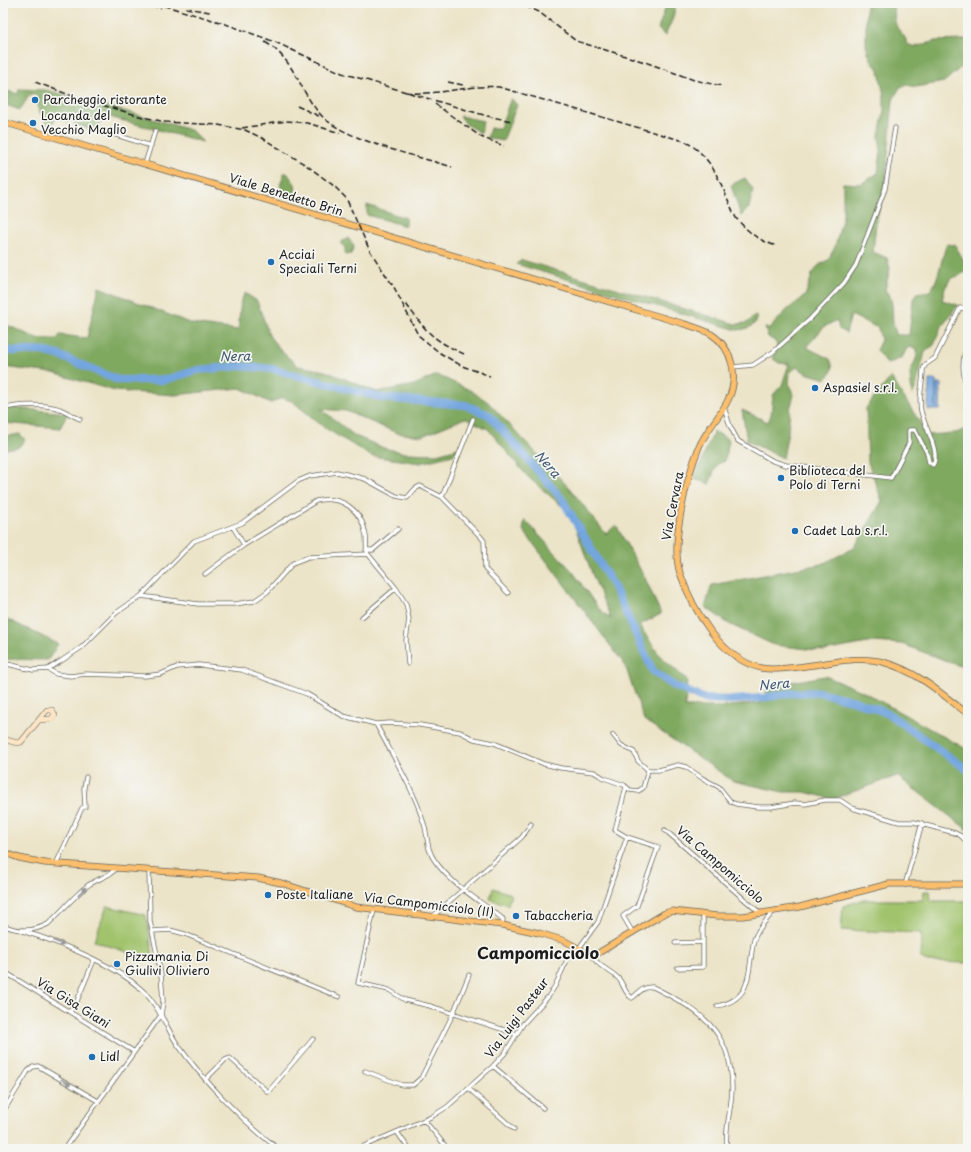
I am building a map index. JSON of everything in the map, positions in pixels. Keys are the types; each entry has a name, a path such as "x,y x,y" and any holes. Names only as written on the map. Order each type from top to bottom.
{"main road":[{"name":"Viale Benedetto Brin","path":"3,122 563,288"},
{"name":"Via Cervara","path":"563,288 686,325 710,334 718,340 727,352 733,368 733,385 724,407 700,445 693,462 678,528 676,550 681,574 696,607 712,634 734,656 762,668 787,668 850,660 884,662 908,671 927,681 968,714"},
{"path":"3,739 16,743 21,742 40,720"},
{"name":"Via Campomicciolo (II)","path":"3,852 32,861 56,864 268,880 305,890 356,907 502,925 539,933 577,946 592,954"},
{"path":"592,954 599,954 665,913 672,911 717,916 761,914 800,907 882,886 968,884"}],"street":[{"path":"733,368 753,365 773,352 810,320 844,283 856,265 885,189 895,128"},
{"path":"104,131 151,146"},
{"path":"145,164 156,132"},
{"path":"724,407 730,426 738,441 778,463 891,478 909,443 909,430 915,430 927,453 929,462 933,465 935,461 934,445 920,410 922,370 925,365 935,358 960,308 968,309"},
{"path":"968,342 962,358 962,368 968,392"},
{"path":"3,409 23,405 49,407 59,409 80,419"},
{"path":"442,497 473,419"},
{"path":"3,663 33,670 48,669 82,647 116,613 141,596 194,542 233,527 252,517 298,481 325,472 337,472 365,479 389,493 402,498 411,495 415,488 420,486 442,497 484,541 484,568 508,593"},
{"path":"205,574 244,545 301,508 316,501 327,499 339,500 358,514 366,537 367,552 396,588 406,604 409,619 406,640 408,664"},
{"path":"233,527 244,545"},
{"path":"141,596 198,604 235,604 254,601 267,592 281,574 293,564 308,557 367,552 373,550 398,529"},
{"path":"362,617 396,588"},
{"path":"48,669 56,674 71,676 145,676 161,674 177,667 199,665 242,670 307,694 343,716 376,724 390,723 420,725 460,732 474,739 494,743 526,758 544,764 561,768 594,772 604,778 619,782 630,790 638,791 643,788 648,770"},
{"path":"376,724 404,776 417,806 425,827 426,843 430,853 449,877 462,890 503,919 502,925"},
{"path":"613,735 621,745 634,752 638,761 648,770 659,770 678,765 686,767 718,787 731,802 736,804 771,807 834,799 840,800 852,808 899,822 922,823 955,833 968,842"},
{"path":"56,864 82,808 85,807 84,788 86,777"},
{"path":"626,787 615,830 627,837 658,847 637,906 623,916 633,933"},
{"path":"905,885 922,823"},
{"path":"432,917 522,837 531,824"},
{"name":"Via Campomicciolo","path":"666,830 761,914"},
{"name":"Via Luigi Pasteur","path":"357,1149 424,1120 447,1107 493,1066 555,986 577,946 598,922 627,837"},
{"path":"22,931 33,930 48,924 86,887 94,881 112,873 117,868"},
{"path":"64,1149 133,1051 161,1015 163,1001 162,974 150,921 149,870"},
{"path":"374,910 358,983 389,990 405,1000 517,1034"},
{"name":"Via Campomicciolo","path":"716,1006 726,1004 736,999 746,985 757,932 773,912"},
{"path":"677,968 703,966 703,915"},
{"path":"3,925 55,941 121,974 134,984 147,995 178,1044 206,1079 248,1122 279,1149"},
{"path":"153,931 170,930 185,934 338,997"},
{"path":"675,943 702,942"},
{"path":"592,954 596,960 618,978 625,992 632,998 642,989 653,987 688,1005 714,1028 722,1044 730,1069 732,1088 725,1137 727,1149"},
{"path":"70,1012 77,1001 94,960"},
{"name":"Via Gisa Giani","path":"3,971 133,1051"},
{"path":"365,1071 402,1085 413,1085 421,1078 453,1014 469,974"},
{"path":"206,1079 225,1060 230,1058 268,1092 313,1039"},
{"path":"3,1112 28,1071 33,1067 38,1066 98,1100"},
{"path":"493,1066 543,1108"},
{"path":"468,1088 514,1129"},
{"path":"424,1120 448,1149"},
{"path":"397,1132 409,1149"}],"green space":[{"path":"667,3 676,3 673,18 665,36 658,29"},
{"path":"866,3 892,3 897,28 905,38 907,44 915,47 936,41 964,40 968,38 968,61 944,82 916,87 907,85 900,87 893,100 886,177 876,223 873,252 887,258 890,269 885,290 891,301 894,329 897,335 909,335 913,299 917,293 929,291 932,288 935,283 947,244 955,245 964,261 968,261 968,273 964,272 959,276 951,278 945,288 942,300 958,305 940,329 934,345 925,352 916,387 912,395 910,374 917,356 917,349 912,347 907,348 902,358 887,364 876,350 881,340 878,328 851,315 846,333 839,329 837,320 824,327 808,345 808,348 830,359 832,370 826,379 806,373 797,367 790,372 789,385 794,395 790,409 788,432 783,458 747,441 742,410 768,422 771,415 773,395 782,385 789,364 779,363 772,358 777,349 776,342 768,337 765,328 770,328 787,310 805,296 813,272 819,265 828,260 835,247 843,216 843,183 861,184 878,173 881,151 879,136 884,111 884,96 879,71 870,58 866,46"},
{"path":"19,89 46,90 191,130 203,142 102,115 98,130 89,129 74,124 77,116 72,114 69,123 55,117 55,121 48,126 38,109 38,96 30,94 20,110 3,104 3,90 18,94"},
{"path":"511,98 517,105 503,141 487,138 490,128 500,128"},
{"path":"460,116 483,121 481,133 467,125"},
{"path":"284,173 287,173 295,184 296,197 284,191 280,186"},
{"path":"745,178 753,190 749,208 741,216 731,185"},
{"path":"367,205 406,218 406,226 367,215"},
{"path":"348,238 354,246 351,254 345,255 345,248 340,243"},
{"path":"522,260 735,324 747,323 755,316 758,318 754,324 749,327 737,330 516,264"},
{"path":"99,287 192,324 238,330 241,300 245,293 257,301 270,337 281,351 298,366 325,371 377,392 414,385 437,375 470,390 488,402 571,490 606,534 616,525 645,578 661,614 639,625 660,656 687,680 685,707 721,707 761,703 769,686 825,676 862,691 968,750 968,830 897,776 833,799 804,792 783,792 733,781 644,720 625,665 523,530 525,520 573,572 598,608 611,619 593,576 570,513 528,477 488,429 465,418 422,436 397,433 346,411 321,409 355,436 384,448 405,453 437,454 458,448 453,455 420,463 371,456 325,428 292,401 282,398 271,403 240,388 175,395 115,391 53,373 3,367 3,330 7,325 38,339 57,339 60,335 87,338"},
{"path":"891,377 928,435 956,433 968,428 968,669 902,644 873,642 824,651 774,645 729,624 705,607 712,585 822,564 854,548 882,501 868,462 866,408"},
{"path":"3,407 68,413 60,428 3,423"},
{"path":"714,431 729,440 725,461 717,464 709,484 694,479"},
{"path":"20,434 25,440 19,447 6,449 3,447 3,437"},
{"path":"3,617 58,644 48,660 3,659"},
{"path":"493,888 511,894 508,905 490,899"},
{"path":"924,891 930,891 931,901 968,901 968,963 927,962 920,957 921,933 841,930 843,906 862,900 923,900"},
{"path":"107,906 146,915 154,961 94,941"}],"water":[{"path":"929,380 936,380 936,408 937,384 941,384 940,410 928,410"}],"waterway":[{"name":"Nera","path":"3,351 42,351 58,355 118,380 164,380 198,370 241,366 273,369 382,398 465,405 489,415 562,499 614,587 653,671 674,686 705,699 732,700 762,698 791,693 819,692 855,701 887,713 968,770"}],"railway":[{"path":"143,3 161,8"},
{"path":"155,3 223,23 275,42 342,73 487,116 512,121"},
{"path":"517,3 539,12 576,41 645,62 694,80 722,86"},
{"path":"186,8 210,12"},
{"path":"265,42 284,58 313,105 320,114 331,123 345,132 362,139 452,167"},
{"path":"35,82 75,97 143,117 165,122 218,125 245,130 264,139 309,167 334,186 346,198 370,251 395,289 418,335 440,353 462,366 490,376"},
{"path":"448,82 463,85"},
{"path":"406,92 429,93 475,87 499,87 684,141 695,148 710,165 722,185 736,218 754,235 777,246"},
{"path":"435,104 481,137 504,146"},
{"path":"297,106 321,117"},
{"path":"242,128 286,121 307,123 340,133"},
{"path":"406,304 430,334 444,344 464,354"}],"place":[{"name":"Parcheggio ristorante","path":"35,100"},
{"name":"Locanda del Vecchio Maglio","path":"33,123"},
{"name":"Acciai Speciali Terni","path":"271,262"},
{"name":"Aspasiel s.r.l.","path":"815,388"},
{"name":"Biblioteca del Polo di Terni","path":"781,478"},
{"name":"Cadet Lab s.r.l.","path":"795,531"},
{"name":"Poste Italiane","path":"268,895"},
{"name":"Tabaccheria","path":"516,916"},
{"name":"Pizzamania Di Giulivi Oliviero","path":"117,964"},
{"name":"Lidl","path":"92,1057"}],"district":[{"name":"Campomicciolo","path":"538,953"}]}
